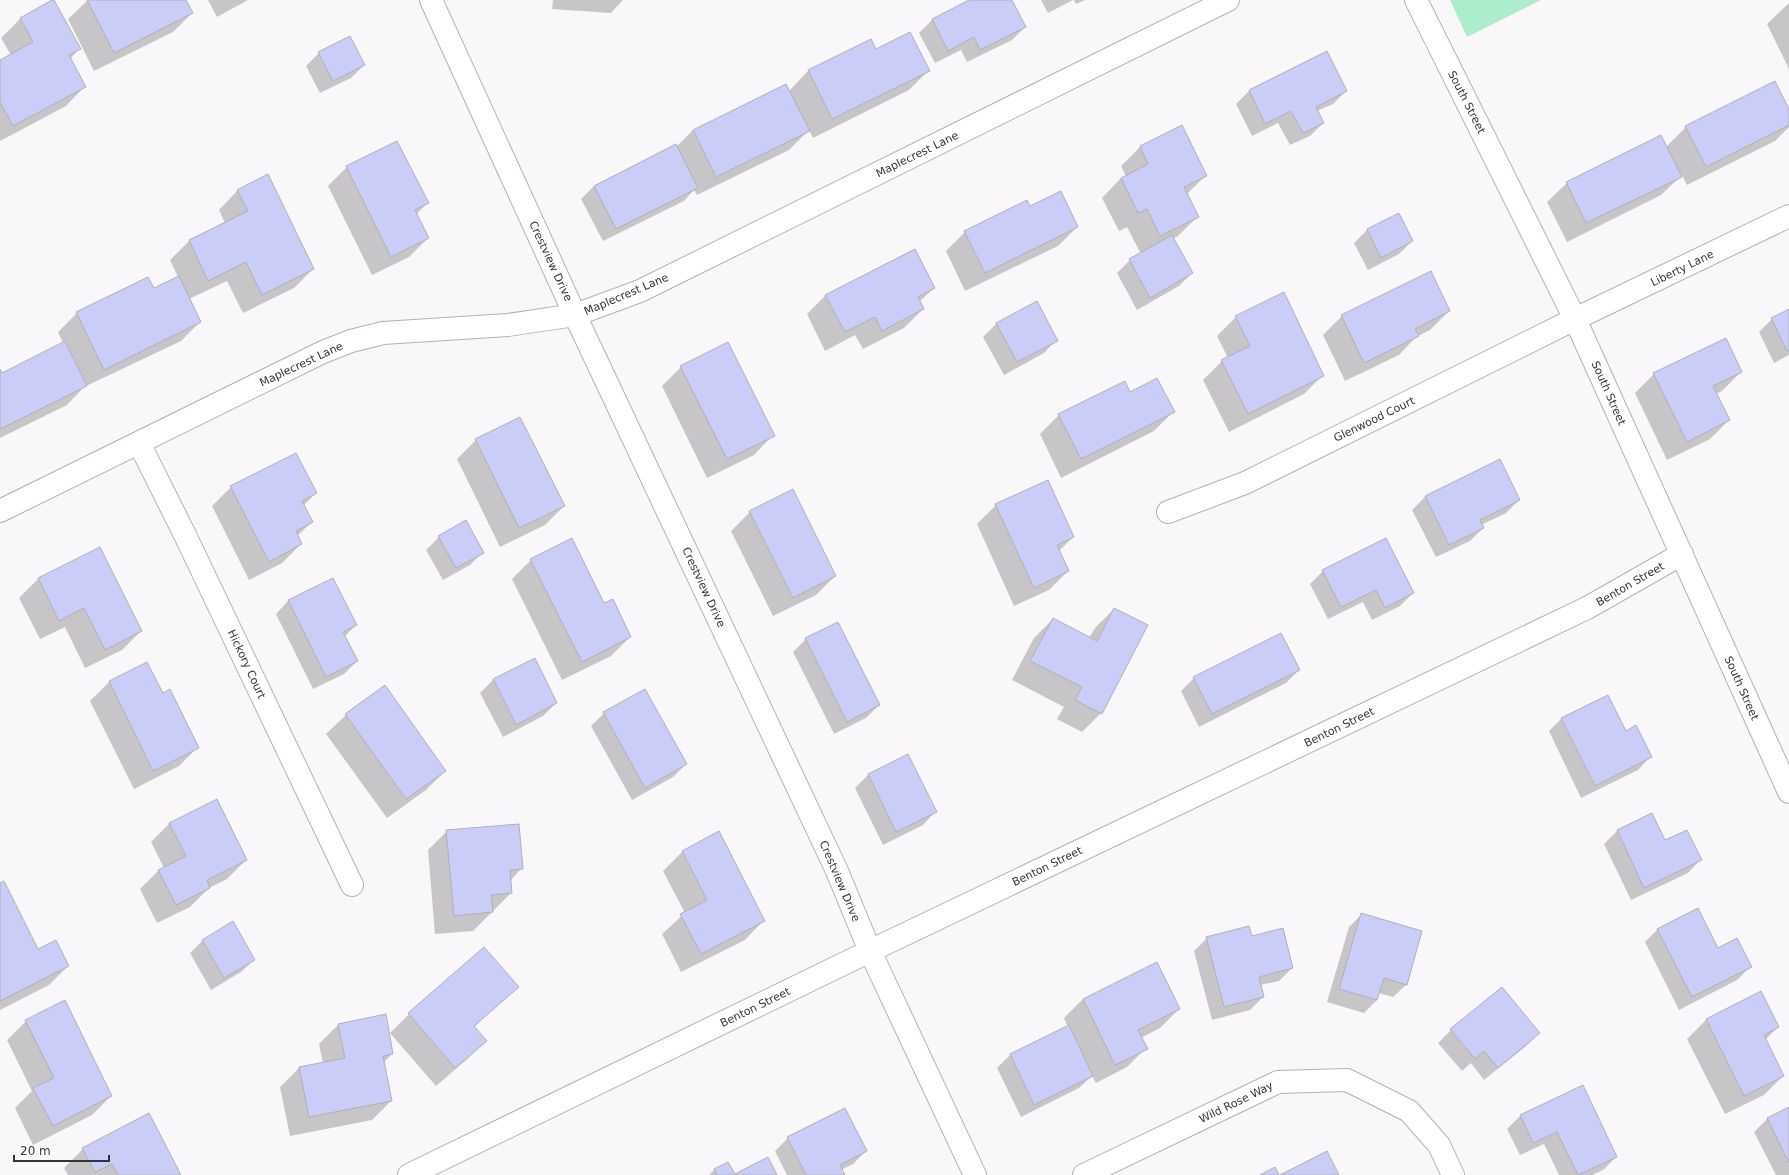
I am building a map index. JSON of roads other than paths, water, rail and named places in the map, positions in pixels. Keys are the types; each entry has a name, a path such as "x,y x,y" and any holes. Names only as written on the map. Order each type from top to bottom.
{"street":[{"name":"Crestview Drive","path":"431,0 575,315 837,871 870,951 975,1175"},
{"name":"Maplecrest Lane","path":"0,511 323,352 351,341 383,333 508,325 575,315 640,291 1228,0"},
{"name":"South Street","path":"1416,0 1575,319 1789,792"},
{"name":"Liberty Lane","path":"1575,319 1789,216"},
{"name":"Glenwood Court","path":"1168,512 1245,483 1575,319"},
{"name":"Hickory Court","path":"139,443 186,537 352,885"},
{"name":"Benton Street","path":"409,1175 870,951 1580,612 1682,554"},
{"name":"Wild Rose Way","path":"1084,1175 1278,1082 1347,1080 1409,1111 1439,1145 1453,1175"}]}
